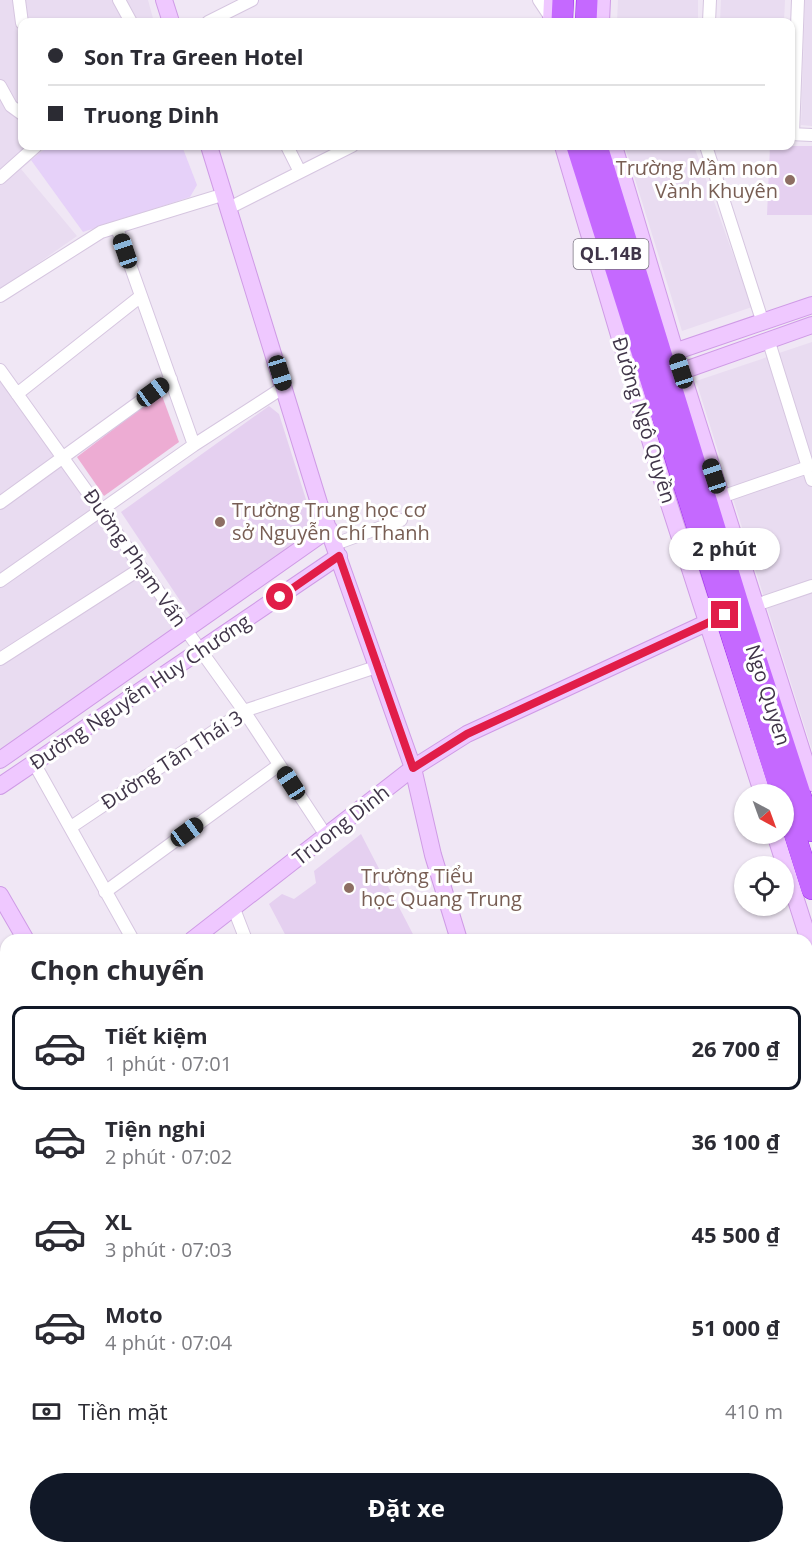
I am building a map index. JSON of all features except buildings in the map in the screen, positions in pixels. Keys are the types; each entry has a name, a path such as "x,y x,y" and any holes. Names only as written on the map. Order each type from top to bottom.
{"highway":[{"path":"555,18 563,0"},
{"path":"586,18 587,0"},
{"name":"Ngo Quyen","path":"578,150 653,359"},
{"name":"Ngo Quyen","path":"598,150 659,380 732,613 780,784"},
{"name":"Ngo Quyen","path":"732,613 812,831"},
{"name":"Ngo Quyen","path":"794,831 812,889"}],"street":[{"path":"19,0 21,18"},
{"path":"119,0 129,18"},
{"path":"164,0 170,18"},
{"path":"220,18 252,0"},
{"path":"539,0 552,18"},
{"path":"552,0 554,18"},
{"path":"601,18 602,0"},
{"path":"709,18 710,0"},
{"path":"795,67 798,0"},
{"path":"0,86 11,106 18,111"},
{"path":"795,134 812,135"},
{"path":"0,178 32,150"},
{"path":"210,150 334,543 413,768 433,855 457,934"},
{"path":"289,150 300,172"},
{"path":"0,296 101,232 227,201 300,172 344,150"},
{"name":"Đường Ngô Quyền","path":"564,150 653,359"},
{"name":"Đường Ngô Quyền","path":"615,150 653,359 659,380 732,613 812,783"},
{"path":"707,150 762,320"},
{"path":"117,228 194,445"},
{"path":"17,394 141,296"},
{"path":"653,359 762,320 812,305"},
{"path":"659,380 812,325"},
{"path":"768,339 812,480"},
{"name":"Đường Phạm Vấn","path":"0,370 103,511 140,569 202,651 327,837"},
{"path":"2,497 64,457 171,379"},
{"name":"Đường Ngô Quyền","path":"659,380 721,497 732,613 761,784"},
{"path":"0,581 103,511 194,445 284,387"},
{"path":"721,497 808,467"},
{"path":"334,543 401,520"},
{"name":"Đường Nguyễn Huy Chương","path":"0,760 186,631 334,543"},
{"name":"Đường Nguyễn Huy Chương","path":"0,786 202,651 334,543"},
{"path":"0,659 140,569"},
{"path":"732,613 812,586"},
{"name":"Truong Dinh","path":"200,934 413,768 467,734 732,613"},
{"name":"Đường Tân Thái 3","path":"71,827 244,711 379,666"},
{"path":"34,763 130,934"},
{"path":"105,892 279,765"},
{"path":"778,844 807,934"},
{"path":"0,895 23,934"},
{"path":"234,909 244,934"}],"shaded area":[{"path":"0,0 148,0 153,18 18,18 18,150 44,150 21,169 77,236 0,290"},
{"path":"618,0 698,0 698,18 617,18"},
{"path":"721,0 785,0 784,18 720,18"},
{"path":"805,0 812,0 812,126 801,125"},
{"name":"Trường Mầm non Vành Khuyên","path":"795,146 812,146 812,215 767,215 770,150 795,150"},
{"path":"44,150 184,150 197,185 190,197 83,232 31,160"},
{"path":"626,150 695,150 752,307 682,331"},
{"path":"812,342 812,750 696,381"},
{"path":"0,379 174,624 175,631 0,750"},
{"path":"161,393 179,442 104,496 77,457"},
{"name":"Trường Trung học cơ sở Nguyễn Chí Thanh","path":"269,406 279,414 316,531 193,620 121,512"},
{"name":"Trường Tiểu học Quang Trung","path":"361,834 413,934 285,934 269,904 282,894 294,899 316,883 314,871"}],"place":[{"name":"Trường Mầm non Vành Khuyên","path":"790,180"},
{"name":"Trường Trung học cơ sở Nguyễn Chí Thanh","path":"220,522"},
{"name":"Trường Tiểu học Quang Trung","path":"349,888"}],"route":[{"path":"280,597 339,556 413,768 467,734 587,676 725,615"}]}
